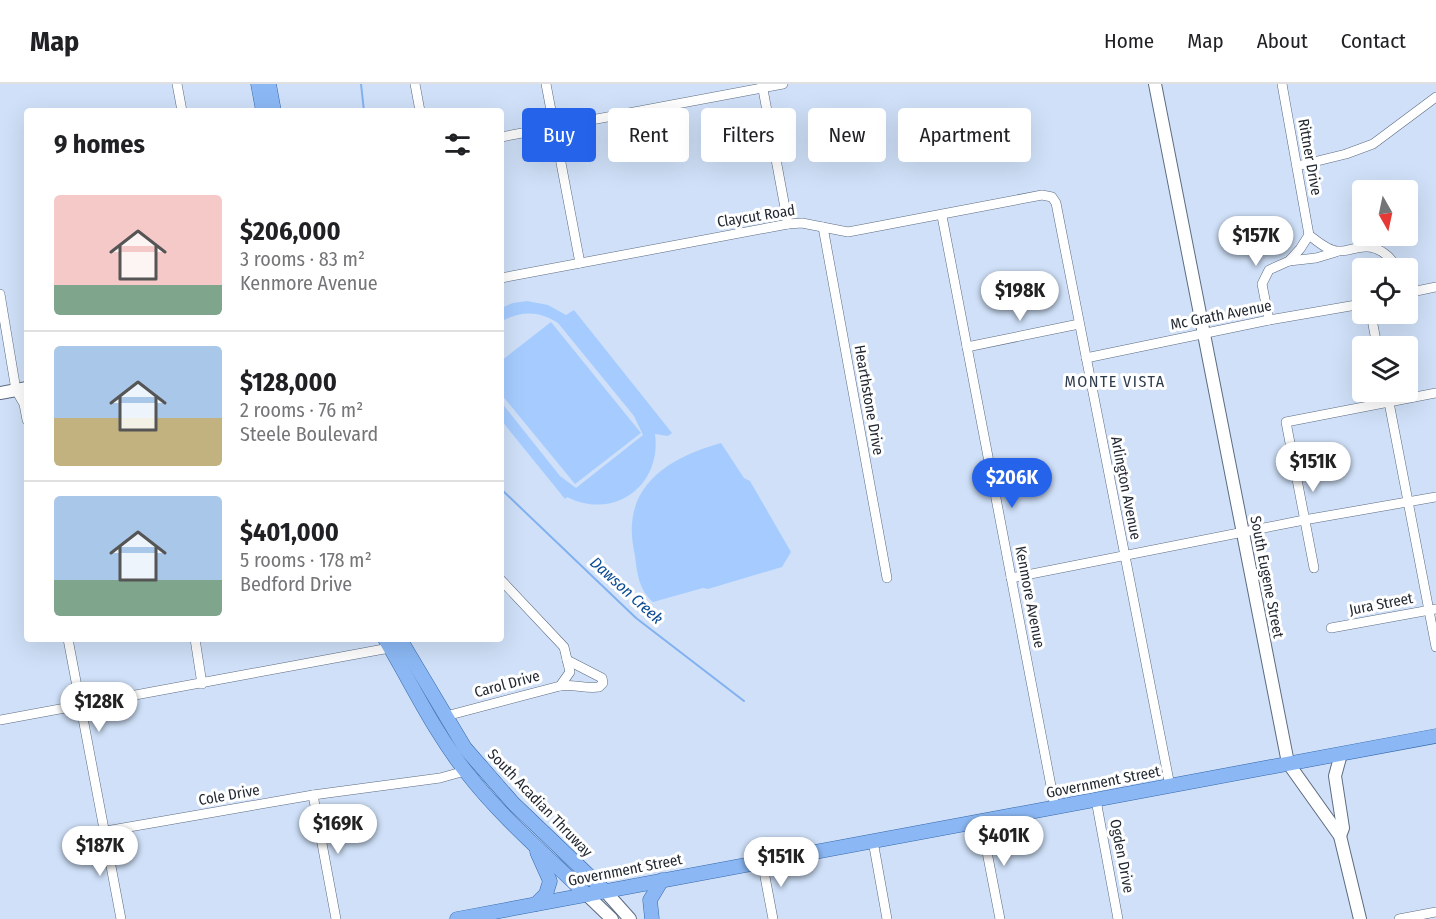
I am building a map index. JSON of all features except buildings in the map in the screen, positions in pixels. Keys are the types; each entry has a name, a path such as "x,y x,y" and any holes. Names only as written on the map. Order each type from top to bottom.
{"main road":[{"path":"258,84 262,108"},
{"path":"269,84 273,108"},
{"name":"South Acadian Thruway","path":"393,642 446,716 465,748 499,789 605,891"},
{"name":"South Acadian Thruway","path":"393,642 435,725 465,771 494,806 587,895"},
{"name":"Government Street","path":"457,919 511,914 536,904 1436,736"},
{"path":"531,842 550,881 548,891 536,904"},
{"path":"652,919 650,900 662,880"}],"street":[{"path":"177,84 181,108"},
{"path":"415,84 419,108"},
{"path":"546,84 550,108"},
{"path":"596,119 783,84"},
{"name":"South Eugene Street","path":"1155,84 1288,763 1340,836 1360,919"},
{"name":"Rittner Drive","path":"1282,84 1309,235"},
{"path":"763,86 788,224"},
{"path":"1297,166 1346,154 1373,144 1436,97"},
{"path":"504,136 522,133"},
{"path":"561,162 580,263"},
{"name":"Claycut Road","path":"504,277 788,224 802,223 848,232 942,216 1042,195 1052,197"},
{"name":"Arlington Avenue","path":"1052,197 1056,203 1170,786"},
{"name":"Kenmore Avenue","path":"942,216 1055,807"},
{"name":"Hearthstone Drive","path":"823,227 886,578"},
{"path":"1289,261 1309,235 1336,252"},
{"path":"1269,320 1262,284 1269,270 1289,261 1316,258 1368,246 1390,258"},
{"path":"1418,291 1436,287"},
{"path":"0,294 24,404"},
{"name":"Mc Grath Avenue","path":"1086,358 1269,320 1352,306"},
{"path":"967,347 1079,324"},
{"path":"0,393 22,389"},
{"path":"1418,396 1436,393"},
{"path":"1314,568 1286,422 1389,402 1432,609 1436,647"},
{"path":"1011,578 1436,496"},
{"path":"504,583 564,646 567,660 596,674 602,678 603,683 593,688 573,684 560,686"},
{"name":"Jura Street","path":"1332,628 1432,609"},
{"path":"69,642 121,919"},
{"path":"195,642 202,684"},
{"path":"0,720 384,649 390,642"},
{"name":"Carol Drive","path":"446,716 560,686 570,672 567,660"},
{"path":"1340,836 1343,828 1335,776 1341,754"},
{"name":"Cole Drive","path":"106,831 313,795 440,778 465,771"},
{"path":"313,795 336,919"},
{"name":"Ogden Drive","path":"1095,800 1118,919"},
{"path":"981,821 1000,919"},
{"path":"873,841 887,919"},
{"path":"762,861 773,919"},
{"name":"South Acadian Thruway","path":"605,891 630,919"},
{"name":"South Acadian Thruway","path":"587,895 612,919"},
{"path":"1400,919 1436,912"}],"shaded area":[{"path":"527,301 548,305 566,315 574,310 672,433 668,436 655,434 655,452 651,469 643,483 632,494 618,501 602,504 585,503 567,497 565,499 504,424 504,406 560,476 576,488 643,435 634,416 558,323 537,314 515,315 504,320 504,307"},
{"path":"551,322 641,433 575,484 504,398 504,359"},
{"path":"721,443 744,478 750,481 791,552 782,567 708,589 703,588 653,602 642,587 637,569 632,532 635,507 651,480 663,470 691,454"}],"waterway":[{"name":"Dawson Creek","path":"361,84 364,108"},
{"name":"Dawson Creek","path":"504,492 636,618 744,701"}],"district":[{"name":"MONTE VISTA","path":"1115,381"}]}
